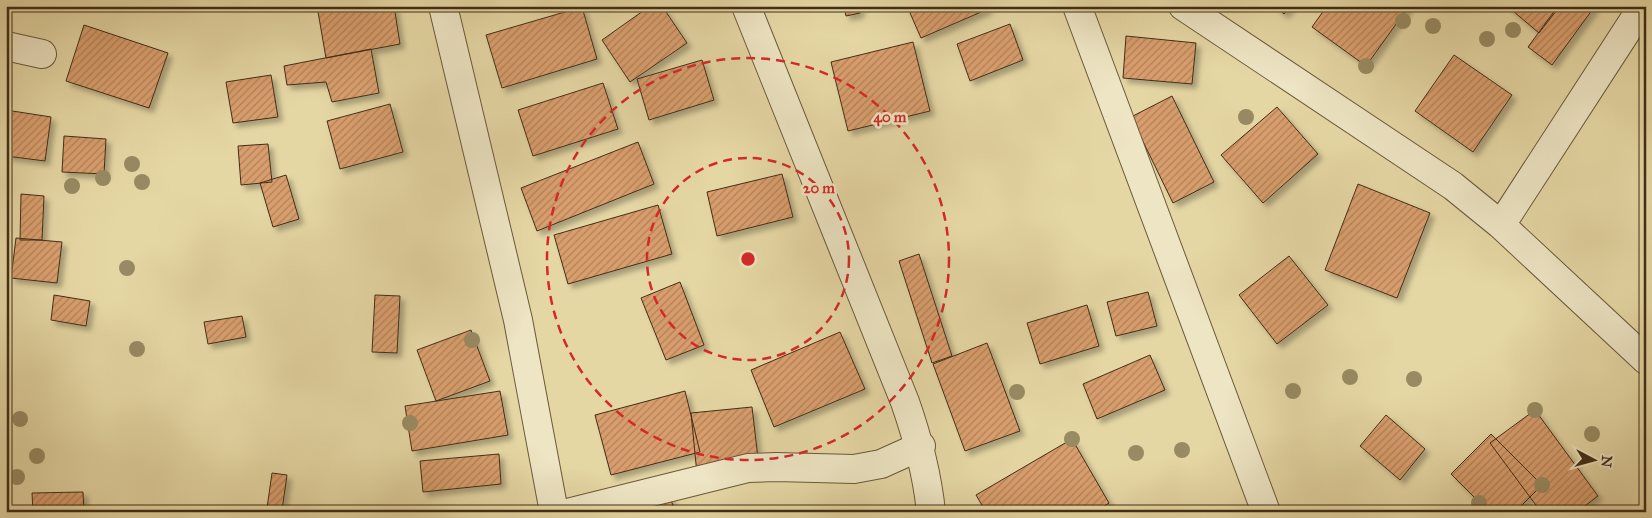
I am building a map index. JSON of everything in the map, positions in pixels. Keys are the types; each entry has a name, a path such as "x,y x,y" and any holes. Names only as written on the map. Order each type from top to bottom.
{"street":[{"path":"443,6 518,320 554,512"},
{"path":"746,6 902,392 921,446 927,477 930,512"},
{"path":"1077,6 1266,512"},
{"path":"1183,6 1453,186 1501,225 1646,360"},
{"path":"1501,225 1643,6"},
{"path":"6,46 42,54"},
{"path":"571,512 748,468 854,469 881,464 921,446"}],"building":[{"path":"317,6 394,6 400,44 326,58"},
{"path":"650,6 662,6 687,43 630,82 602,40"},
{"path":"844,6 859,6 860,13 846,16"},
{"path":"907,6 987,6 988,9 921,38"},
{"path":"1275,6 1291,6 1284,14"},
{"path":"1327,6 1409,6 1366,66 1312,27"},
{"path":"1507,6 1560,6 1539,33"},
{"path":"1558,6 1595,6 1552,65 1528,47"},
{"path":"582,7 597,59 502,88 486,35"},
{"path":"1010,24 1023,60 970,81 957,44"},
{"path":"84,25 168,53 149,108 66,81"},
{"path":"1126,36 1196,43 1192,84 1123,78"},
{"path":"913,42 930,111 848,131 831,62"},
{"path":"371,49 379,93 332,102 326,82 287,85 284,66"},
{"path":"1454,55 1512,95 1473,152 1415,111"},
{"path":"702,60 714,100 649,120 637,79"},
{"path":"271,75 278,117 233,123 226,82"},
{"path":"603,83 618,129 533,156 518,110"},
{"path":"1172,96 1214,182 1173,203 1131,117"},
{"path":"390,104 403,152 340,169 327,121"},
{"path":"1277,107 1318,154 1263,203 1221,155"},
{"path":"6,110 51,117 45,161 6,156"},
{"path":"64,136 106,139 104,174 62,172"},
{"path":"638,142 654,184 537,231 521,188"},
{"path":"268,144 272,182 241,185 238,146"},
{"path":"782,174 793,217 717,236 707,192"},
{"path":"286,175 299,219 273,227 260,183"},
{"path":"1358,184 1430,213 1397,298 1325,270"},
{"path":"21,194 44,196 42,240 20,240"},
{"path":"658,205 672,254 568,284 554,235"},
{"path":"16,238 62,242 57,283 11,278"},
{"path":"919,254 952,356 932,363 899,261"},
{"path":"1289,256 1328,305 1277,344 1239,295"},
{"path":"680,282 704,345 666,360 641,298"},
{"path":"1148,292 1157,326 1116,336 1107,302"},
{"path":"54,295 90,301 86,326 51,320"},
{"path":"375,295 400,296 397,353 372,352"},
{"path":"1087,305 1099,346 1040,364 1027,323"},
{"path":"242,316 246,337 208,344 204,322"},
{"path":"471,330 490,381 436,401 417,350"},
{"path":"840,332 865,389 774,427 751,370"},
{"path":"987,343 1020,431 965,451 933,364"},
{"path":"1150,355 1165,390 1097,419 1083,384"},
{"path":"500,391 508,435 412,451 405,406"},
{"path":"685,391 700,452 611,475 595,415"},
{"path":"752,407 759,467 697,474 691,413"},
{"path":"1535,410 1598,496 1577,512 1541,512 1490,443"},
{"path":"1386,415 1425,449 1400,480 1360,446"},
{"path":"1491,434 1542,485 1515,512 1489,512 1451,474"},
{"path":"1072,439 1109,503 1095,512 986,512 976,495"},
{"path":"499,454 501,484 423,492 420,461"},
{"path":"272,473 287,475 282,510 267,508"},
{"path":"661,478 676,512 642,512 632,492"},
{"path":"83,492 84,512 33,512 32,493"}]}
